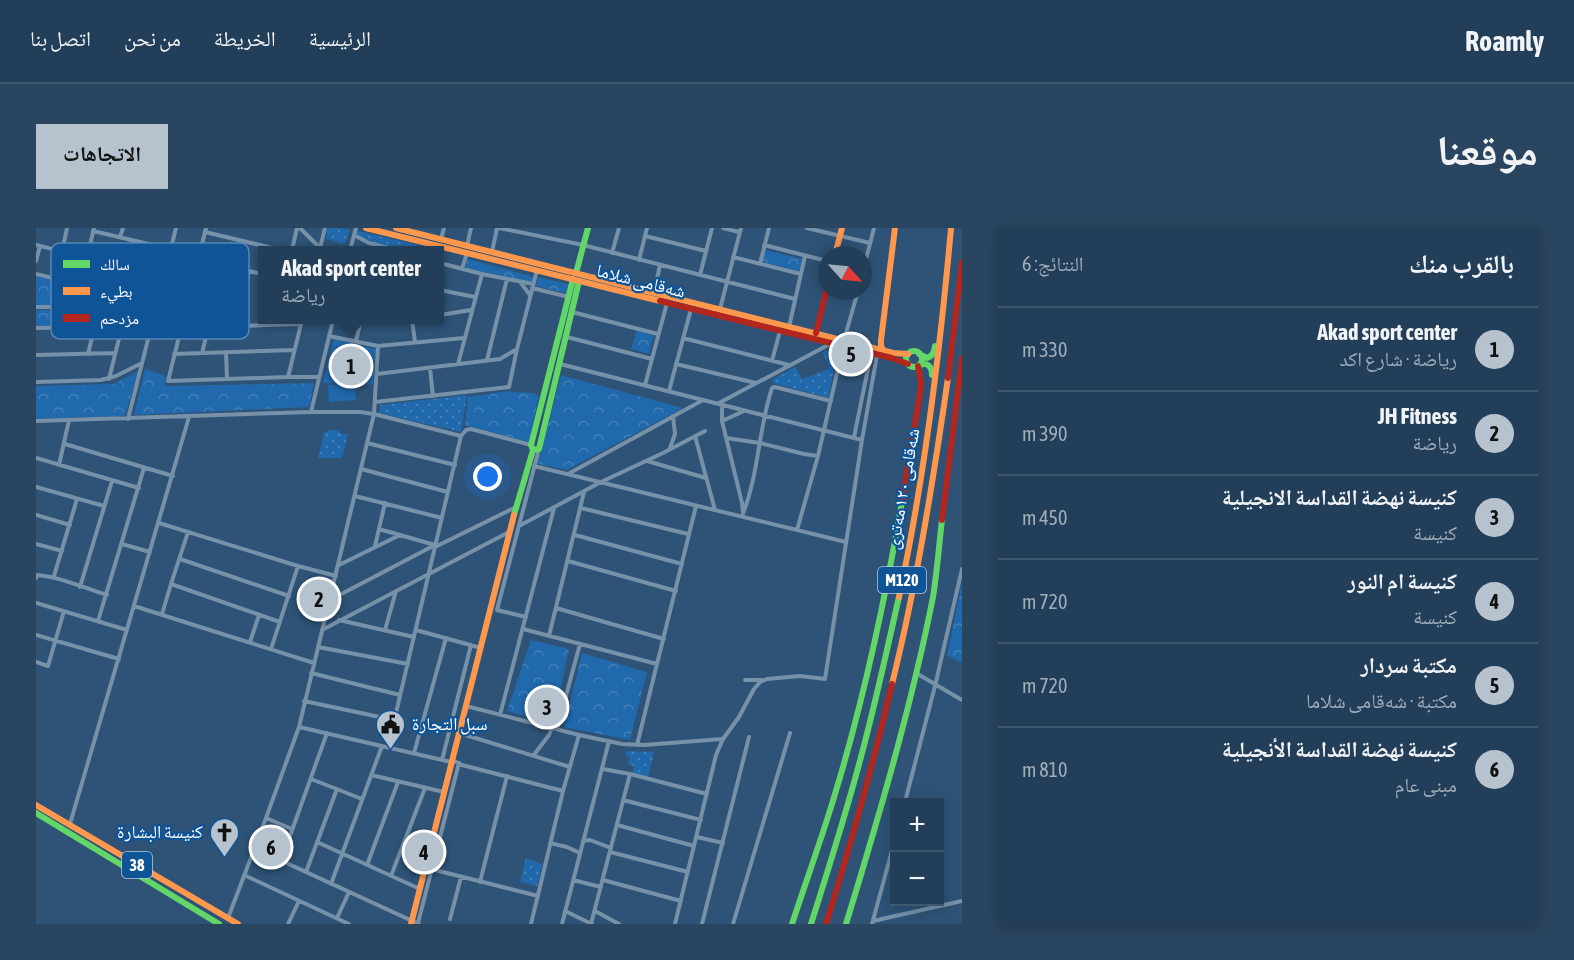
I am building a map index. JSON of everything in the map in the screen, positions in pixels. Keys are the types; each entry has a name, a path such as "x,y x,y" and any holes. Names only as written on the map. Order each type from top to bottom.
{"main road":[{"name":"شەقامی شلاما","path":"366,228 396,231 576,281 691,309 719,312 816,333 914,367 919,365"},
{"path":"416,923 420,889 429,868 444,792 516,506 567,337 588,228"},
{"path":"838,246 842,228"},
{"path":"884,351 881,343 895,228"},
{"name":"شەقامی ١٢٠ مەتری","path":"811,924 846,812 881,676 906,561 933,397 951,228"},
{"name":"شەقامی شلاما","path":"406,234 416,231 467,249 492,252 576,281 654,293 780,331 830,344 844,344"},
{"name":"شەقامی ١٢٠ مەتری","path":"826,924 864,797 908,619 943,420 962,262"},
{"path":"534,448 569,297 576,281"},
{"path":"816,333 824,300"},
{"path":"874,353 884,316"},
{"path":"919,354 927,358 932,356 942,321"},
{"name":"شەقامی شلاما","path":"874,353 884,351 897,354 912,352 919,354"},
{"path":"908,354 906,358 918,378 918,403"},
{"path":"792,924 835,795 883,602 921,384 919,354"},
{"path":"846,924 902,733 933,595 962,358"},
{"path":"919,365 928,364 932,369 933,397"},
{"name":"38","path":"36,804 238,924"},
{"name":"38","path":"36,813 219,924"}],"street":[{"path":"64,243 68,228"},
{"path":"120,237 123,228"},
{"path":"172,243 176,228"},
{"path":"293,246 298,228 317,246"},
{"path":"320,228 325,228 321,246"},
{"path":"351,246 356,228"},
{"path":"441,239 444,228"},
{"path":"462,269 471,228"},
{"path":"492,252 498,228 583,246 795,299"},
{"path":"612,253 619,228"},
{"path":"639,260 647,228"},
{"path":"700,275 712,228"},
{"path":"719,312 740,230 723,228"},
{"path":"760,264 769,228"},
{"path":"807,228 870,243"},
{"path":"869,246 874,228"},
{"path":"94,229 145,243"},
{"path":"205,230 266,246"},
{"path":"354,235 376,246"},
{"path":"645,236 706,251"},
{"path":"764,245 818,259"},
{"path":"36,261 38,246"},
{"path":"789,327 806,256"},
{"path":"733,257 801,274"},
{"path":"444,263 521,282 569,297"},
{"path":"654,293 660,265"},
{"path":"375,402 509,387 537,270"},
{"path":"249,271 258,273"},
{"path":"36,274 51,277"},
{"path":"458,364 482,274"},
{"path":"487,361 507,279"},
{"path":"521,282 530,295"},
{"path":"444,291 475,297"},
{"path":"797,530 818,456 856,300"},
{"path":"645,385 667,303"},
{"path":"669,391 691,309"},
{"path":"444,314 471,310"},
{"path":"572,312 658,334"},
{"path":"288,376 300,324"},
{"path":"311,412 332,324"},
{"path":"356,341 360,324"},
{"path":"413,324 415,342"},
{"path":"772,361 780,331"},
{"path":"329,336 378,346 464,338"},
{"path":"567,337 652,359"},
{"path":"683,338 789,365"},
{"path":"87,354 90,339"},
{"path":"109,379 119,339"},
{"path":"128,419 148,339"},
{"path":"178,339 168,381 288,376 319,377"},
{"path":"202,353 206,339"},
{"path":"720,404 830,344"},
{"path":"228,918 299,726 374,414 378,346"},
{"path":"377,374 500,359 517,348"},
{"path":"174,354 294,350"},
{"path":"226,352 227,379"},
{"path":"36,355 115,353"},
{"path":"854,438 874,353"},
{"path":"745,680 800,676 825,679 874,353"},
{"path":"36,382 109,379 143,362"},
{"path":"560,364 862,440"},
{"path":"676,364 756,383"},
{"path":"430,368 433,396"},
{"path":"742,516 751,492 771,390 774,387 831,401"},
{"path":"957,397 962,403"},
{"path":"568,475 703,400"},
{"path":"720,404 742,503 742,516"},
{"path":"722,421 745,410"},
{"path":"36,421 360,412 461,436"},
{"path":"668,451 673,443 675,430 673,416"},
{"path":"70,824 189,417"},
{"path":"59,465 69,420"},
{"path":"388,747 461,436 466,430 471,429 534,448 534,466 497,610 526,617"},
{"path":"675,430 684,442"},
{"path":"519,526 601,482 705,431"},
{"path":"696,436 715,510"},
{"path":"726,438 818,456"},
{"path":"367,443 455,465"},
{"path":"65,444 173,476"},
{"path":"36,458 139,488"},
{"path":"646,461 707,478"},
{"path":"534,466 846,542"},
{"path":"98,621 144,468"},
{"path":"361,469 448,492"},
{"path":"80,587 112,481"},
{"path":"36,487 104,506"},
{"path":"549,636 585,491"},
{"path":"355,496 442,518"},
{"path":"54,576 77,499"},
{"path":"375,547 385,503"},
{"path":"330,600 516,506"},
{"path":"637,745 696,506"},
{"path":"500,715 554,508"},
{"path":"581,508 688,534"},
{"path":"36,515 70,525"},
{"path":"159,524 336,576"},
{"path":"379,529 436,546"},
{"path":"322,630 510,531"},
{"path":"162,614 188,532"},
{"path":"338,566 400,535"},
{"path":"574,535 682,564"},
{"path":"36,544 62,551"},
{"path":"122,544 150,552"},
{"path":"180,559 289,596"},
{"path":"568,561 676,591"},
{"path":"271,650 298,566"},
{"path":"906,798 962,569"},
{"path":"36,578 37,575 54,576 107,595"},
{"path":"171,584 280,622"},
{"path":"385,630 397,590"},
{"path":"36,603 127,630"},
{"path":"134,606 314,663"},
{"path":"556,608 664,639"},
{"path":"36,663 48,666 64,611"},
{"path":"250,642 259,615"},
{"path":"339,620 414,637"},
{"path":"522,629 657,664"},
{"path":"416,630 481,648"},
{"path":"36,635 119,659"},
{"path":"414,753 446,638"},
{"path":"533,756 555,729 579,644"},
{"path":"442,760 471,645"},
{"path":"318,646 408,664"},
{"path":"311,673 400,695"},
{"path":"916,673 962,700"},
{"path":"675,924 716,754 756,687 765,680"},
{"path":"304,701 394,720"},
{"path":"466,706 579,735 637,745 723,739"},
{"path":"299,726 452,761 563,791"},
{"path":"459,732 570,767"},
{"path":"281,861 327,733"},
{"path":"733,924 790,733"},
{"path":"531,924 579,735"},
{"path":"702,924 749,737"},
{"path":"562,924 609,741"},
{"path":"331,884 382,746"},
{"path":"254,848 416,923 459,763"},
{"path":"603,769 707,795"},
{"path":"566,911 591,924 630,774"},
{"path":"371,775 444,792"},
{"path":"480,882 507,776"},
{"path":"311,779 362,799"},
{"path":"368,865 398,782"},
{"path":"391,876 425,788"},
{"path":"306,872 338,789"},
{"path":"623,800 701,820"},
{"path":"266,818 292,830"},
{"path":"617,825 694,846"},
{"path":"697,837 723,843"},
{"path":"583,841 590,840 610,850 688,872"},
{"path":"317,842 420,889"},
{"path":"550,843 580,853"},
{"path":"891,852 872,922 962,901"},
{"path":"429,868 538,896"},
{"path":"244,875 349,924"},
{"path":"450,919 461,877"},
{"path":"573,880 601,887"},
{"path":"603,880 681,901"},
{"path":"337,918 349,892"},
{"path":"288,924 299,901"},
{"path":"595,911 619,924"}],"green space":[{"path":"328,228 350,230 345,244 326,239"},
{"path":"358,231 421,246 385,246 356,234"},
{"path":"765,250 803,259 799,271 762,262"},
{"path":"468,259 534,277 532,283 465,268"},
{"path":"36,276 51,279 51,308 36,308"},
{"path":"538,277 571,285 569,294 536,286"},
{"path":"36,310 51,310 50,326 36,326"},
{"path":"637,329 654,334 649,354 631,349"},
{"path":"334,339 376,349 373,385 355,384 356,400 329,402 328,385 346,384 323,383"},
{"path":"830,349 838,351 828,398 773,383 773,379 795,367 802,379 829,369 823,352"},
{"path":"145,369 166,376 165,386 314,383 309,407 134,415"},
{"path":"138,371 125,416 36,419 36,386 114,384"},
{"path":"561,375 683,408 567,470 538,464"},
{"path":"509,391 532,393 539,396 529,442 465,425 468,397"},
{"path":"467,395 461,432 379,413 380,405"},
{"path":"329,430 338,430 342,434 348,434 342,458 318,458 324,433"},
{"path":"962,583 962,663 947,655"},
{"path":"531,640 569,649 553,724 507,711"},
{"path":"582,653 647,672 630,740 564,727"},
{"path":"626,751 654,752 648,777 633,773 634,766 628,764 630,757 626,756"},
{"path":"526,858 542,864 537,886 520,882"}],"traffic: fast":[{"path":"576,273 588,228"},
{"path":"514,515 533,450 531,445 573,279"},
{"path":"533,450 539,449 579,281"},
{"path":"919,354 927,358 933,354 935,346"},
{"path":"914,351 922,359 914,367 906,359 914,351"},
{"path":"920,365 929,366 932,375"},
{"path":"792,924 846,758 881,612 902,502"},
{"path":"846,924 915,680 933,597 942,520"},
{"path":"811,924 856,775 899,597"},
{"path":"36,813 219,924"}],"traffic: slow":[{"path":"366,228 438,246"},
{"path":"396,228 893,353 908,354"},
{"path":"837,246 842,228"},
{"path":"884,351 881,340 895,228"},
{"path":"899,597 917,505 931,413 951,228"},
{"path":"444,247 660,301"},
{"path":"892,684 924,532 948,378"},
{"path":"411,924 514,515"},
{"path":"36,805 238,924"}],"traffic: jam":[{"path":"948,378 962,262"},
{"path":"816,333 824,300"},
{"path":"660,301 892,358 908,364"},
{"path":"942,520 962,358"},
{"path":"902,502 920,393 918,366"},
{"path":"826,924 861,804 892,684"}],"place":[{"name":"مكتبة سردار","path":"851,354"},
{"name":"Akad sport center","path":"351,366"},
{"name":"JH Fitness","path":"319,599"},
{"name":"كنيسة نهضة القداسة الانجيلية","path":"547,707"},
{"name":"سبل التجارة","path":"391,750"},
{"name":"كنيسة نهضة القداسة الأنجيلية","path":"271,847"},
{"name":"كنيسة ام النور","path":"424,852"},
{"name":"كنيسة البشارة","path":"224,858"}]}
